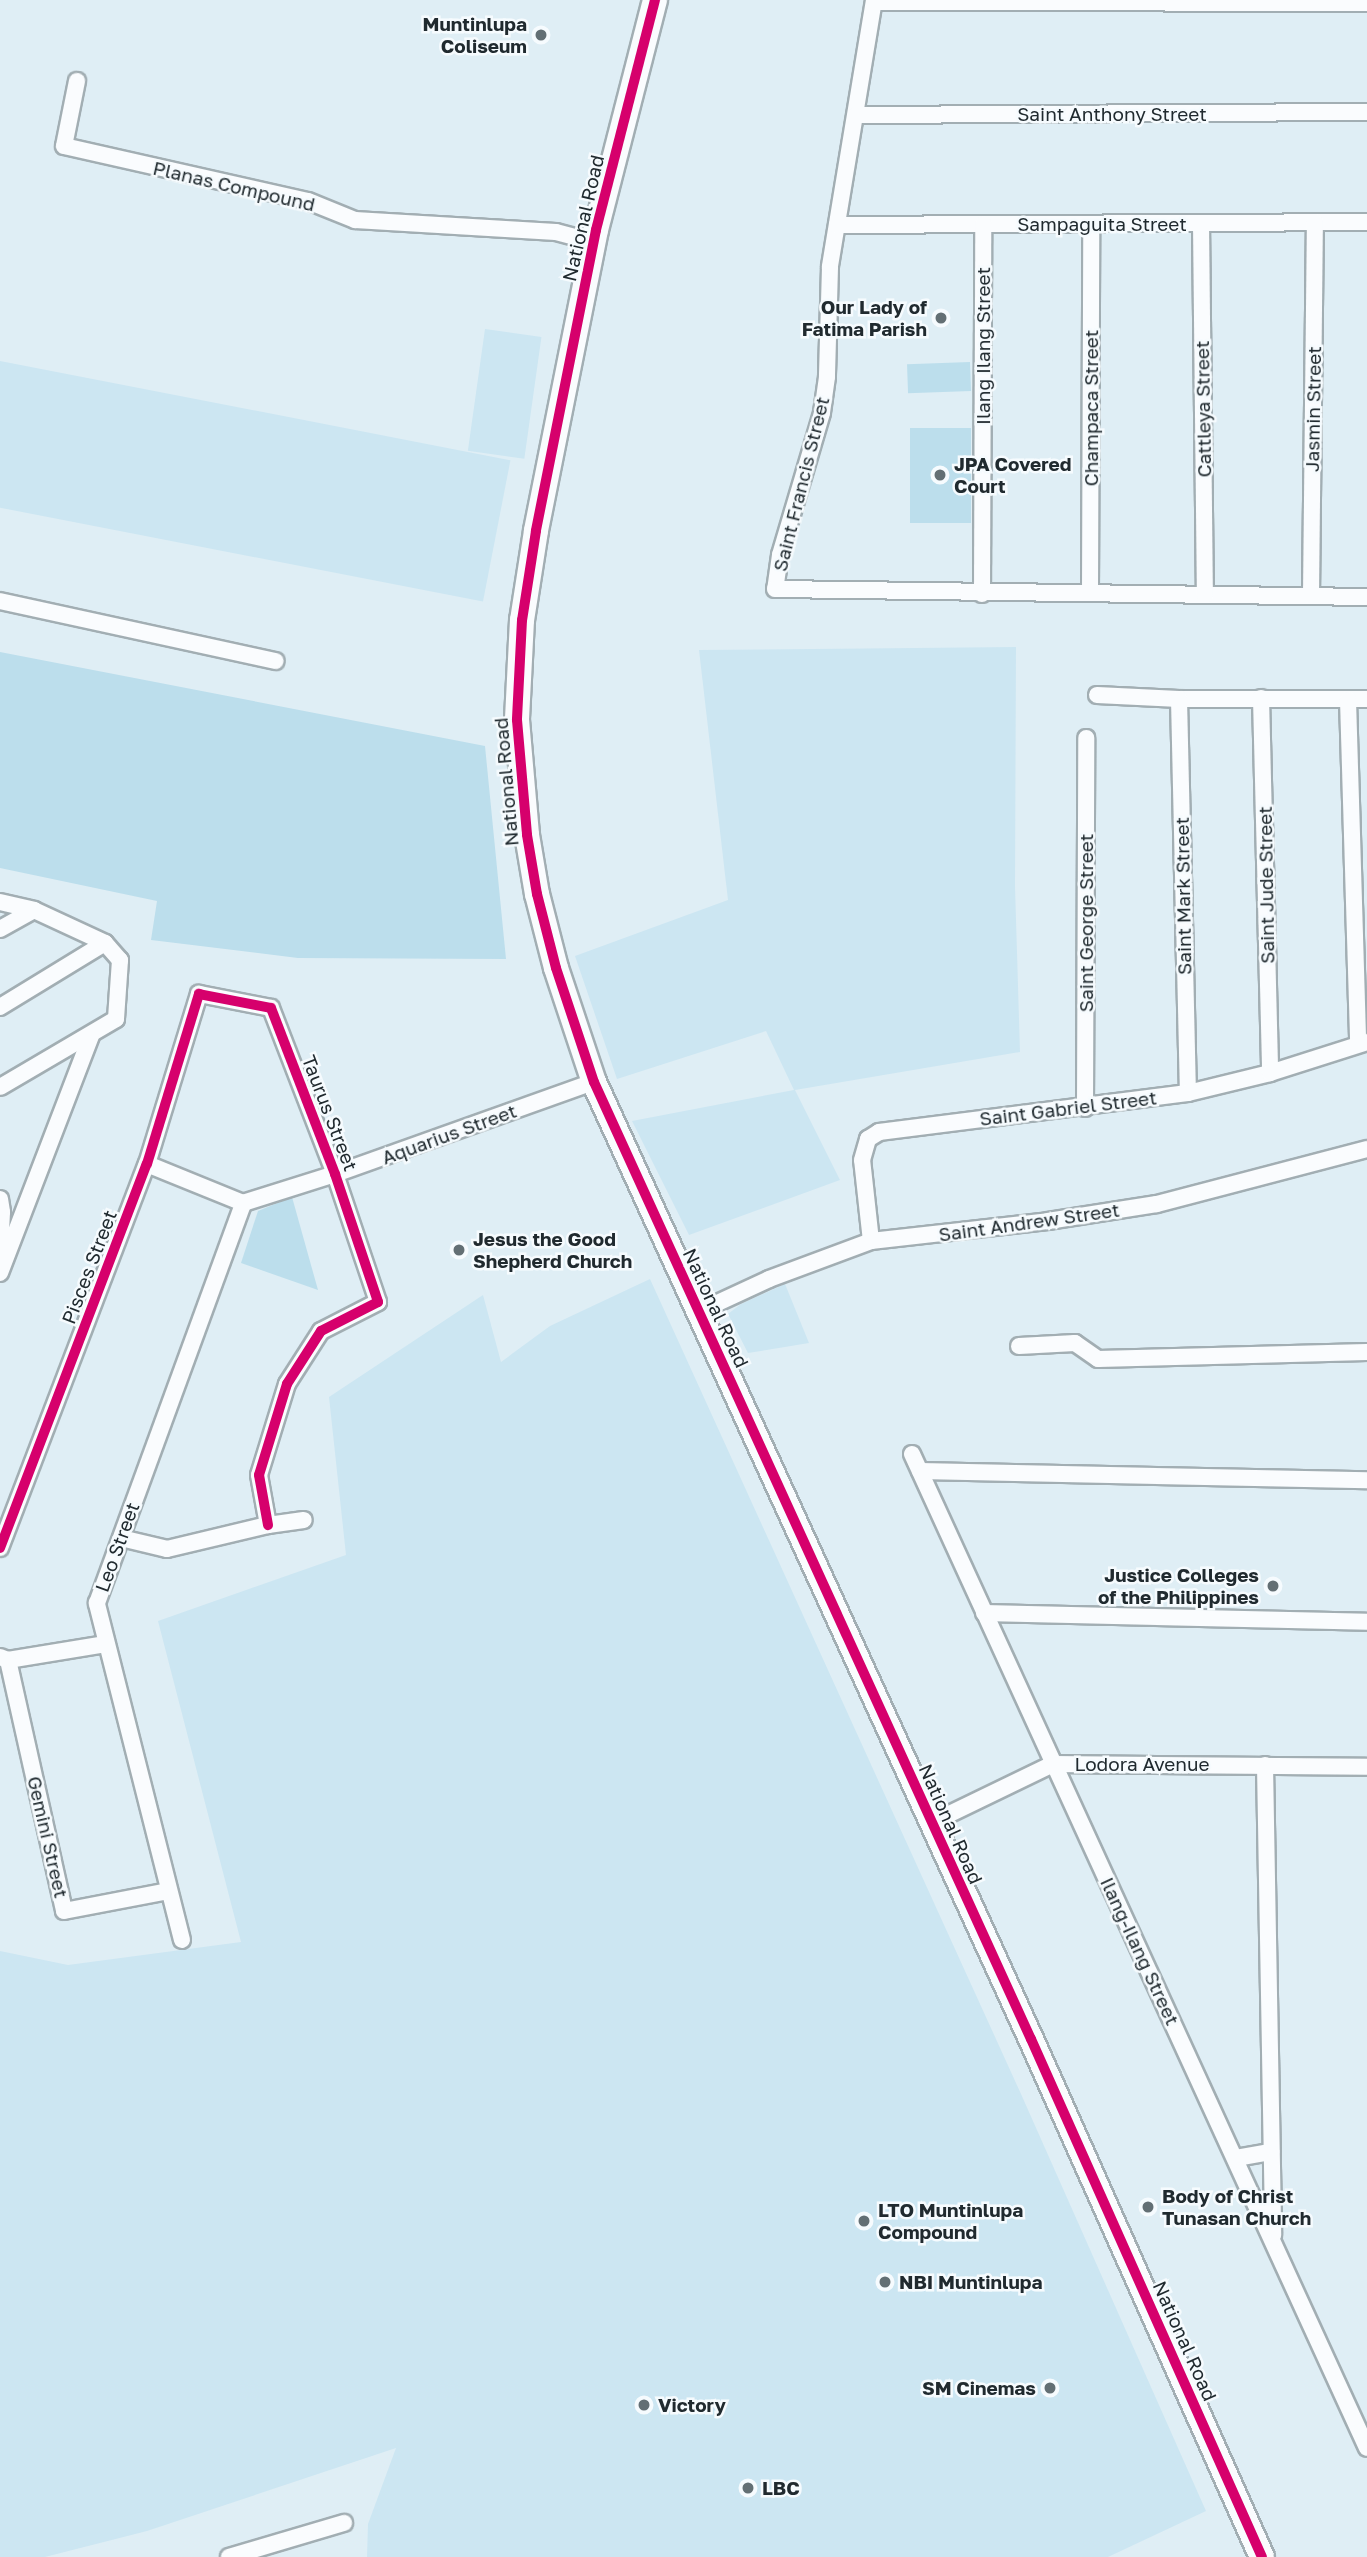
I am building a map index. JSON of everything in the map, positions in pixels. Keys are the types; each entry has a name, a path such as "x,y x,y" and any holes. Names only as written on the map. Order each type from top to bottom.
{"highway":[{"name":"National Road","path":"655,0 594,242 530,564 522,620 517,720 527,835 537,894 556,968 594,1082 1262,2557"}],"street":[{"path":"874,1 1367,3"},
{"name":"Saint Francis Street","path":"874,1 830,267 827,377 822,413 780,555 775,589 982,594 1090,592 1367,597"},
{"name":"Planas Compound","path":"77,81 64,146 308,201 355,220 556,232 594,242"},
{"name":"Saint Anthony Street","path":"857,115 1367,112"},
{"name":"Jasmin Street","path":"1311,595 1315,222"},
{"name":"Sampaguita Street","path":"837,225 1367,222"},
{"name":"Cattleya Street","path":"1201,223 1205,595"},
{"name":"Ilang Ilang Street","path":"982,594 983,224"},
{"name":"Champaca Street","path":"1090,592 1091,224"},
{"path":"0,601 276,661"},
{"path":"1097,695 1179,699 1367,699"},
{"name":"Saint Jude Street","path":"1261,698 1270,1073"},
{"name":"Saint Mark Street","path":"1179,699 1188,1093"},
{"path":"1348,700 1362,1043"},
{"name":"Saint George Street","path":"1086,738 1086,1108"},
{"path":"0,902 34,910 105,943 120,960 116,1019 0,1087"},
{"path":"0,929 34,910"},
{"path":"0,1007 105,943"},
{"name":"Pisces Street","path":"0,1548 147,1164 199,994"},
{"name":"Taurus Street","path":"199,994 271,1008 335,1174 378,1302 321,1331 287,1384 259,1475 268,1525"},
{"path":"0,1273 91,1035"},
{"name":"Saint Gabriel Street","path":"872,1241 862,1160 868,1139 879,1132 892,1128 1086,1108 1188,1093 1270,1073 1362,1043"},
{"name":"Aquarius Street","path":"243,1203 335,1174 594,1082"},
{"name":"Saint Andrew Street","path":"698,1312 769,1279 872,1241 1048,1221 1157,1204 1367,1149"},
{"path":"147,1164 243,1203"},
{"path":"0,1199 0,1250"},
{"name":"Leo Street","path":"182,1940 97,1603 243,1203"},
{"path":"1019,1346 1075,1343 1098,1359 1367,1352"},
{"name":"Ilang-Ilang Street","path":"912,1454 1367,2448"},
{"path":"919,1471 1367,1480"},
{"path":"121,1538 167,1549 268,1525 304,1520"},
{"path":"984,1613 1367,1622"},
{"path":"4,1658 106,1644"},
{"name":"Gemini Street","path":"4,1658 64,1910 169,1891"},
{"name":"Lodora Avenue","path":"931,1823 1053,1764 1367,1767"},
{"path":"1265,1765 1273,2245"},
{"path":"1236,2158 1271,2152"},
{"path":"229,2557 251,2554 344,2523"}],"shaded area":[{"path":"485,329 541,337 524,459 468,451"},
{"path":"0,361 510,460 483,602 0,508"},
{"path":"970,362 971,391 908,393 907,364"},
{"name":"JPA Covered Court","path":"910,428 971,428 971,523 910,523"},
{"path":"1016,647 1015,886 1020,1052 795,1090 840,1180 689,1235 632,1121 794,1090 766,1031 617,1079 575,956 728,900 699,650"},
{"path":"0,652 485,746 506,959 298,958 151,940 157,901 0,868"},
{"path":"292,1197 318,1290 241,1263 258,1211"},
{"path":"650,1279 1021,2094 1206,2511 1108,2557 367,2557 368,2524 396,2448 147,2531 45,2557 0,2557 0,1951 68,1965 241,1942 158,1621 346,1555 329,1397 483,1295 501,1362 550,1326"},
{"path":"785,1284 809,1343 748,1353 728,1314 741,1304"}],"cycle path":[{"path":"655,0 596,230 536,531 522,620 517,720 527,835 537,894 556,968 594,1082 1031,2039 1262,2557"},
{"path":"0,1548 147,1164 199,994 271,1008 335,1174 378,1302 321,1331 287,1384 259,1475 268,1525"}],"place":[{"name":"Muntinlupa Coliseum","path":"541,35"},
{"name":"Our Lady of Fatima Parish","path":"941,318"},
{"name":"JPA Covered Court","path":"940,475"},
{"name":"Jesus the Good Shepherd Church","path":"459,1250"},
{"name":"Justice Colleges of the Philippines","path":"1273,1586"},
{"name":"Body of Christ Tunasan Church","path":"1148,2207"},
{"name":"LTO Muntinlupa Compound","path":"864,2221"},
{"name":"NBI Muntinlupa","path":"885,2282"},
{"name":"SM Cinemas","path":"1050,2388"},
{"name":"Victory","path":"644,2405"},
{"name":"LBC","path":"748,2488"}]}
